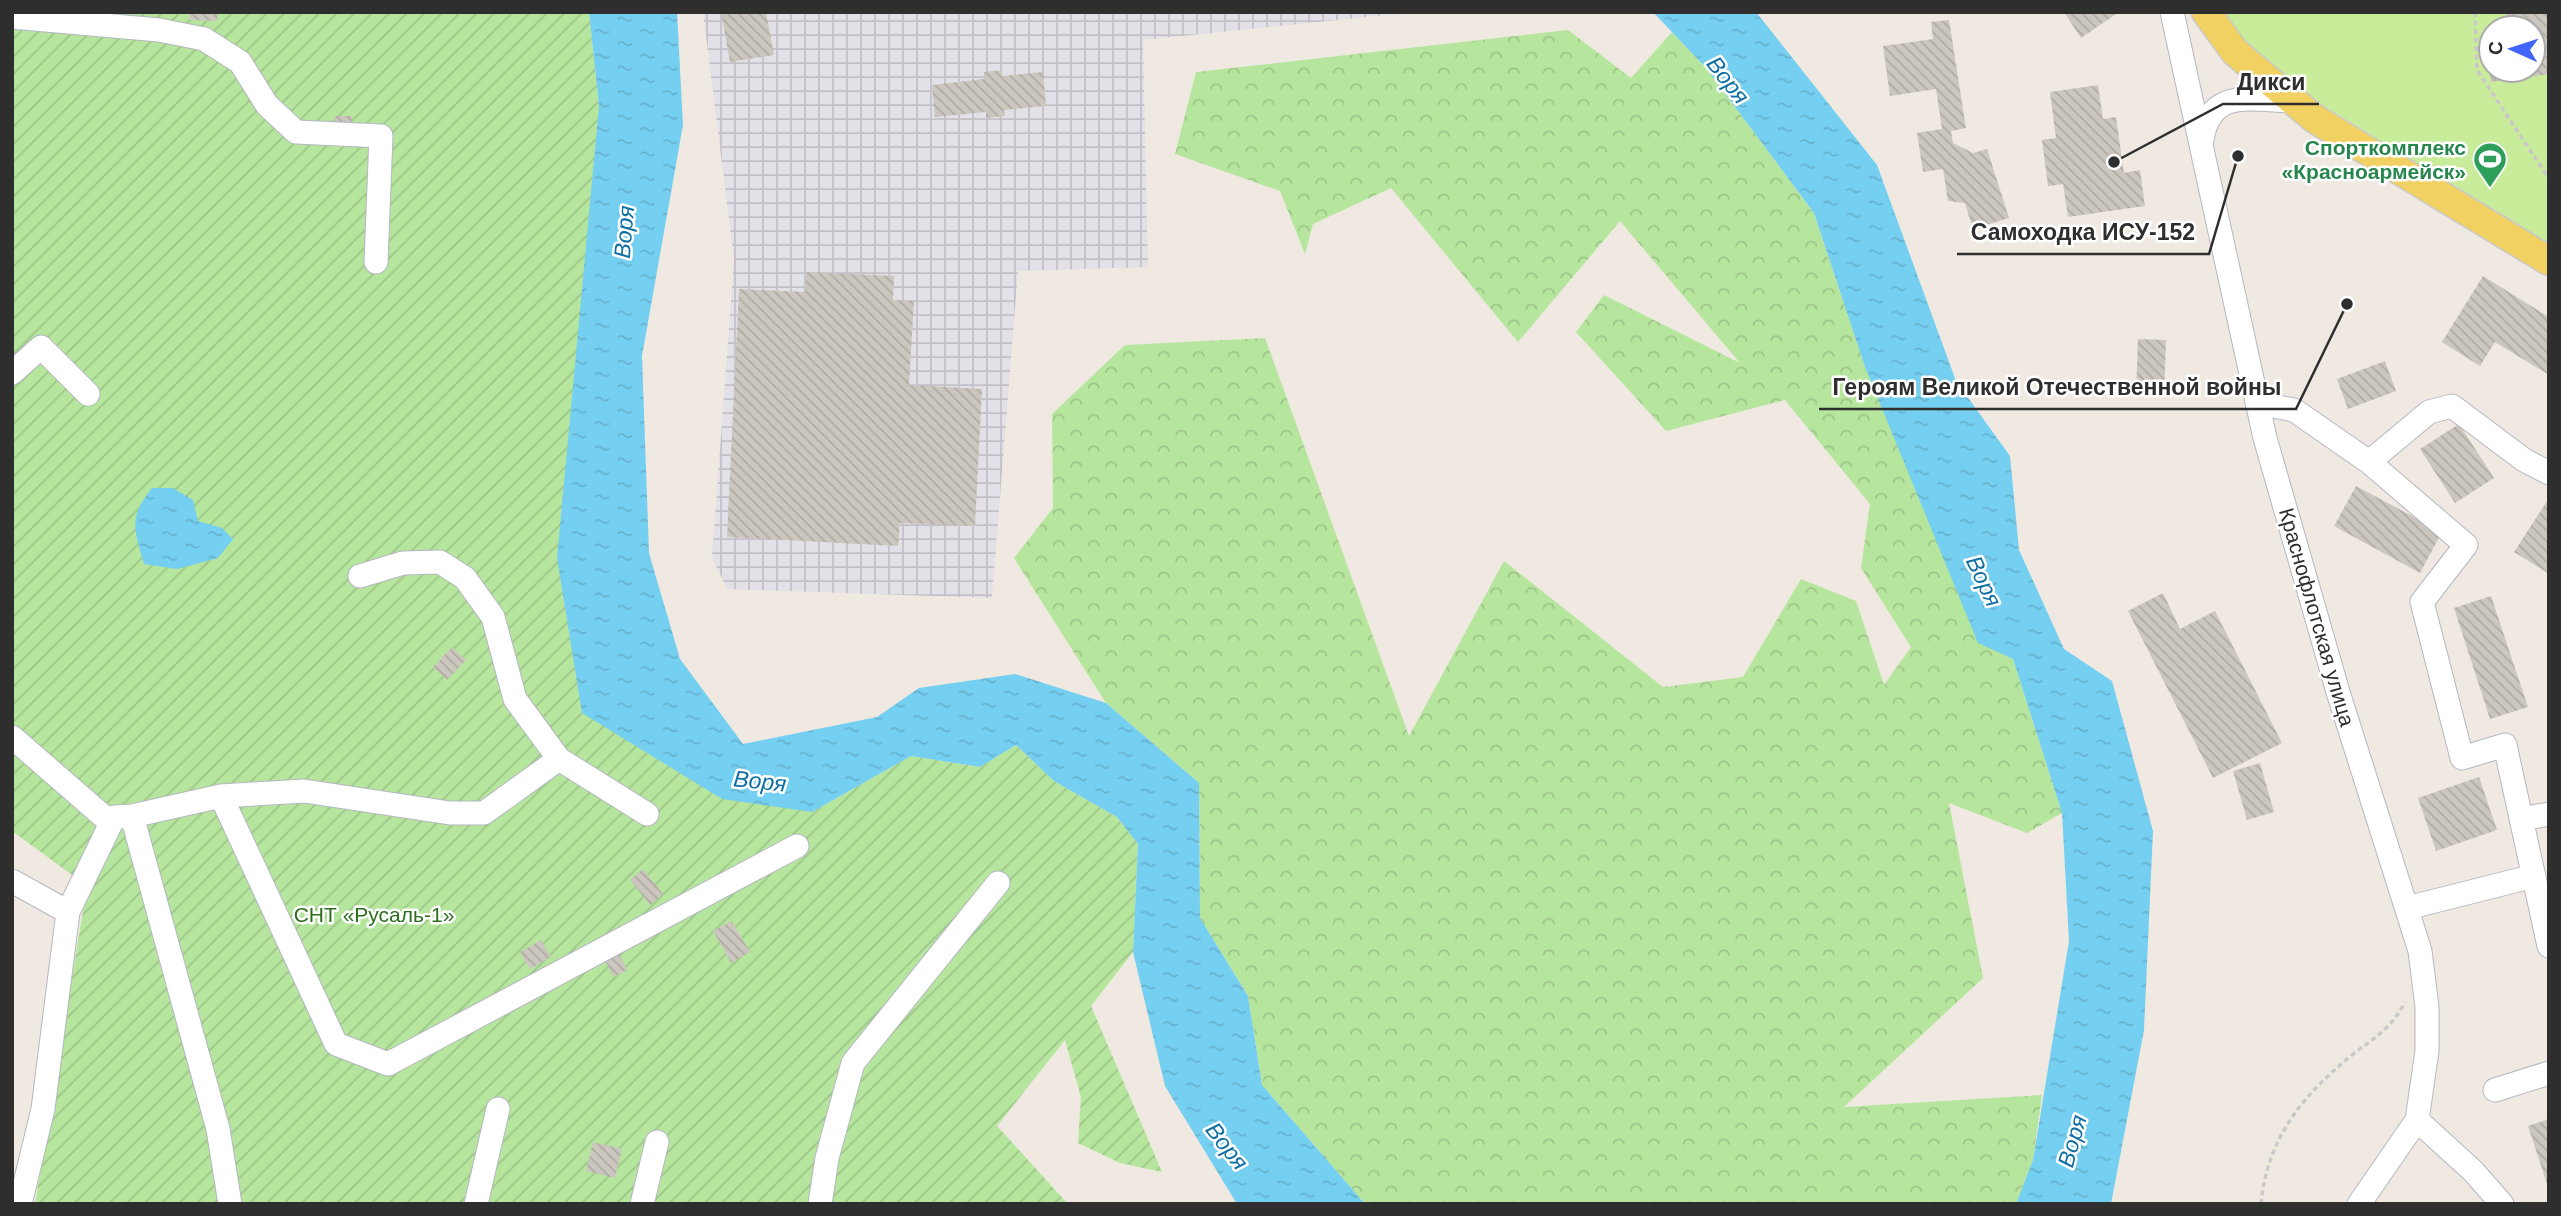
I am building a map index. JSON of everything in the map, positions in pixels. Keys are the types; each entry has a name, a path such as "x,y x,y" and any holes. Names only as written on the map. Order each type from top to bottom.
{"main road":[{"path":"2206,12 2235,52 2326,126 2549,261"}],"street":[{"name":"Краснофлотская улица","path":"2172,12 2257,402 2338,692 2420,951 2427,1007 2427,1051 2417,1120 2360,1204"},
{"path":"12,17 159,30 204,39 240,62 267,105 296,132 381,136 376,262"},
{"path":"2202,143 2205,124 2215,107 2232,100 2293,101"},
{"path":"12,373 41,347 88,394"},
{"path":"2257,402 2294,410 2369,462 2466,545 2422,602 2462,758 2505,745 2549,946"},
{"path":"2369,462 2429,412 2452,406 2524,460 2549,473"},
{"path":"360,576 403,563 440,562 465,579 493,617 515,699 559,759 647,814"},
{"path":"12,737 122,819 218,1129 230,1204"},
{"path":"20,1204 43,1109 68,912 122,819 221,796 304,791 450,813 484,813 559,759"},
{"path":"221,796 336,1044 388,1064 797,846"},
{"path":"2521,819 2549,814"},
{"path":"2407,908 2534,876"},
{"path":"12,881 68,912"},
{"path":"820,1204 827,1158 853,1063 998,883"},
{"path":"2495,1090 2549,1073"},
{"path":"476,1204 498,1109"},
{"path":"2417,1120 2473,1171 2502,1204"},
{"path":"642,1204 657,1142"}],"path":[{"path":"2475,12 2477,70 2549,179"},
{"path":"2261,1204 2263,1181 2277,1140 2303,1099 2331,1072 2394,1024 2406,999"}],"shaded area":[{"path":"703,12 1415,12 1143,40 1148,267 1018,271 992,598 727,589 712,557 734,259"}],"green space":[{"name":"СНТ «Русаль-1»","path":"12,12 589,12 599,106 582,712 812,812 911,756 980,767 1016,745 1054,781 1117,817 1138,844 1133,952 1091,1006 1162,1172 1120,1163 1078,1143 1081,1097 1065,1040 997,1126 1068,1204 35,1204 87,886 12,831"},
{"name":"Спорткомплекс «Красноармейск»","path":"2206,12 2549,12 2549,260 2315,119"},
{"path":"1568,30 1631,78 1672,32 1706,68 1814,213 1865,367 2013,659 2062,813 2027,833 1949,803 1983,978 1844,1107 2042,1095 2033,1160 2016,1204 1365,1204 1262,1085 1248,996 1200,918 1199,783 1106,703 1014,558 1053,508 1052,414 1125,345 1265,338 1409,736 1504,561 1663,687 1743,677 1801,579 1856,601 1884,685 1911,647 1861,568 1870,504 1785,400 1666,431 1576,332 1604,295 1740,363 1620,221 1518,342 1391,188 1313,224 1305,254 1280,191 1175,154 1196,72"}],"water":[{"name":"Воря","path":"589,12 677,12 683,125 642,356 649,553 680,659 743,744 877,717 919,688 1015,674 1106,703 1199,783 1200,918 1248,996 1262,1085 1365,1204 1237,1204 1165,1086 1133,952 1138,844 1117,817 1054,781 1016,745 980,767 911,756 812,812 722,799 582,713 557,558 599,106"},
{"name":"Воря","path":"1653,12 1756,12 1877,165 1956,381 2010,456 2019,550 2064,649 2112,681 2153,831 2144,1030 2111,1204 2016,1204 2033,1160 2069,941 2062,813 2013,659 1978,643 1865,367 1814,213 1706,68"},
{"path":"152,488 173,488 193,500 198,521 222,528 233,539 218,558 177,569 144,564 135,524 139,508"}],"building":[{"path":"190,12 218,12 217,21 189,20"},
{"path":"721,12 766,12 774,55 730,62"},
{"path":"2064,12 2119,12 2081,38"},
{"path":"2549,12 2549,74 2547,14 2506,14"},
{"path":"1949,20 1966,128 1951,131 1953,143 1973,153 1987,149 2009,218 1973,229 1965,203 1948,201 1943,169 1923,172 1917,133 1942,129 1936,89 1890,96 1883,46 1933,39 1931,22"},
{"path":"1002,70 1002,76 1043,72 1046,106 1004,110 1005,116 986,118 986,112 935,117 932,85 984,79 984,72"},
{"path":"2098,85 2103,119 2116,117 2124,173 2140,170 2145,206 2068,217 2063,184 2048,186 2042,140 2056,138 2050,92"},
{"path":"335,116 352,116 352,129 335,129"},
{"path":"806,272 894,276 893,300 914,301 909,385 982,389 975,526 900,523 898,546 727,537 739,289 805,292"},
{"path":"2483,276 2549,317 2549,375 2495,342 2480,366 2442,342"},
{"path":"2138,339 2166,340 2164,396 2136,395"},
{"path":"2385,361 2396,391 2348,409 2337,379"},
{"path":"2459,424 2494,478 2455,503 2420,449"},
{"path":"2356,486 2442,532 2420,573 2334,526"},
{"path":"2549,498 2549,574 2514,552"},
{"path":"2163,593 2180,629 2215,611 2282,743 2213,778 2128,611"},
{"path":"2491,596 2528,707 2490,719 2454,608"},
{"path":"452,647 466,660 447,680 433,667"},
{"path":"2260,763 2274,812 2247,820 2233,771"},
{"path":"2479,777 2497,830 2436,851 2418,798"},
{"path":"643,869 663,894 650,905 630,880"},
{"path":"732,921 750,952 731,963 713,931"},
{"path":"541,940 551,957 530,969 520,952"},
{"path":"619,953 627,970 613,977 605,960"},
{"path":"2549,1119 2549,1187 2548,1187 2528,1126"},
{"path":"593,1142 622,1149 615,1178 586,1171"}],"place":[{"name":"Самоходка ИСУ-152","path":"2238,156"},
{"name":"Дикси","path":"2114,162"},
{"name":"Спорткомплекс «Красноармейск»","path":"2490,189"},
{"name":"Героям Великой Отечественной войны","path":"2347,304"}]}
